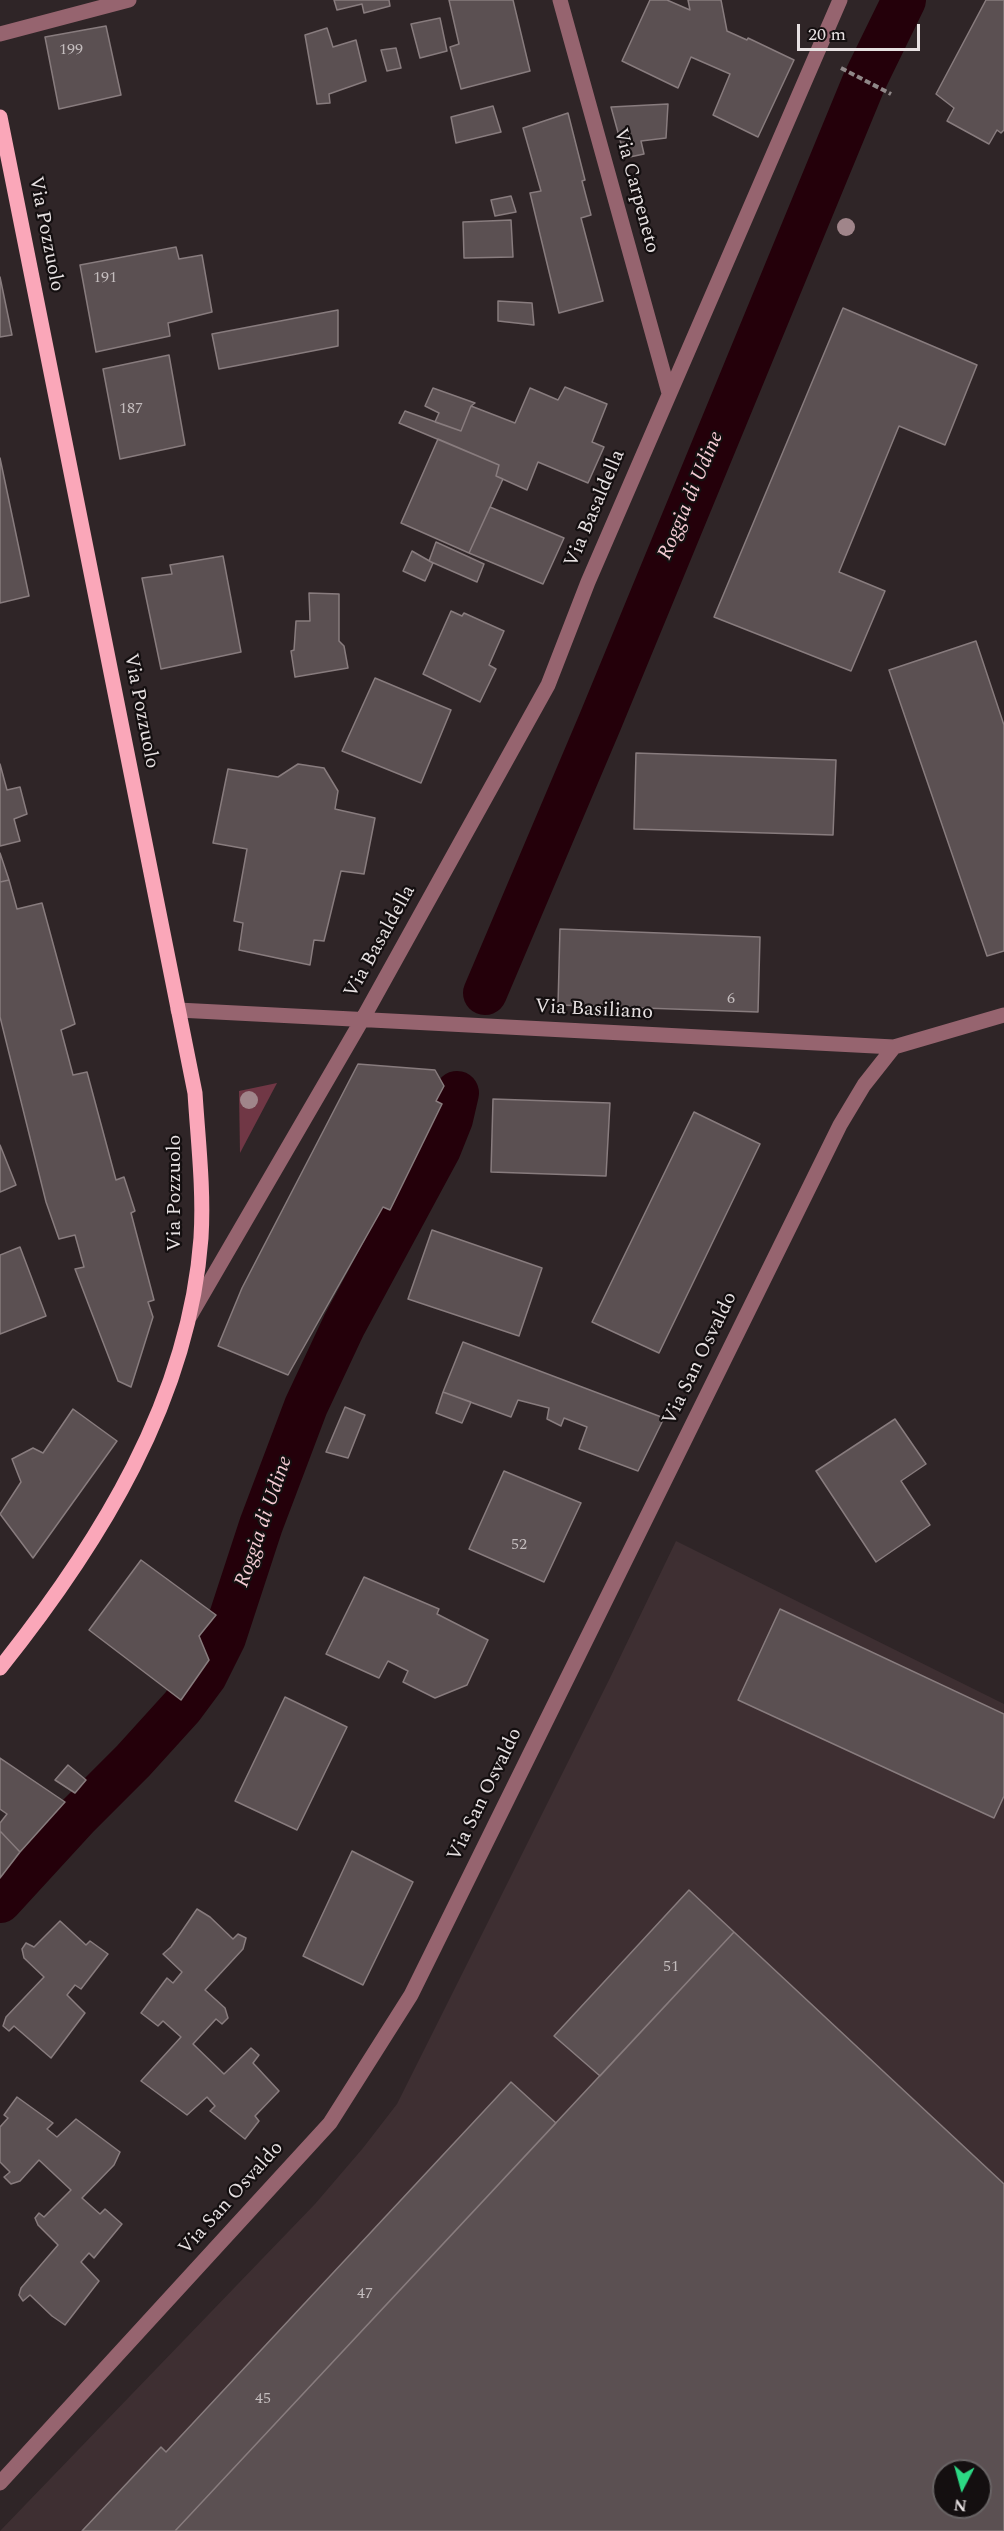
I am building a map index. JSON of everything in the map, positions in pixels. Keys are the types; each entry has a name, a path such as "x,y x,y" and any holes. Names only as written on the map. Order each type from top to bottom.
{"main road":[{"name":"Via Pozzuolo","path":"0,117 195,1093 201,1182 201,1238 190,1316 166,1395 123,1488 89,1546 0,1668"}],"street":[{"path":"0,33 129,0"},
{"name":"Via Carpeneto","path":"560,0 669,393"},
{"name":"Via Basaldella","path":"362,1020 548,685 588,582 840,0"},
{"name":"Via Basiliano","path":"178,1010 894,1047 1004,1015"},
{"name":"Via Pozzuolo","path":"190,1316 362,1020"},
{"name":"Via San Osvaldo","path":"0,2483 330,2123 370,2062 411,1995 840,1125 864,1085 894,1047"}],"path":[{"path":"839,67 891,93"}],"shaded area":[{"path":"277,1083 240,1153 239,1091"},
{"path":"676,1541 1004,1704 1004,2531 0,2531 315,2204 397,2104"}],"building":[{"path":"334,0 389,0 390,6 364,13 362,4 337,10"},
{"path":"449,0 513,0 530,71 461,89 450,47 459,44"},
{"path":"650,0 667,0 690,10 688,0 721,0 727,31 747,40 748,38 794,60 758,137 713,115 730,74 691,57 678,88 622,61"},
{"path":"986,0 1004,0 1004,130 1001,133 997,130 989,144 947,121 954,108 936,94"},
{"path":"440,18 447,51 420,58 411,24"},
{"path":"106,26 121,95 59,109 45,37"},
{"path":"327,28 333,47 356,40 366,81 329,94 330,103 317,104 305,35"},
{"path":"396,48 401,68 387,71 381,50"},
{"path":"668,104 666,138 641,141 644,154 625,158 611,107"},
{"path":"493,106 501,132 456,143 451,117"},
{"path":"568,113 585,180 582,181 591,215 581,218 603,301 559,313 530,193 541,191 523,128"},
{"path":"511,196 516,212 495,216 491,200"},
{"path":"511,220 513,257 464,258 463,222"},
{"path":"176,247 179,259 202,255 212,312 168,323 170,336 96,352 80,265"},
{"path":"0,277 12,335 0,337"},
{"path":"498,301 532,303 534,325 498,321"},
{"path":"843,308 977,365 945,445 899,426 839,572 885,591 851,671 714,617"},
{"path":"338,310 338,346 219,369 212,334"},
{"path":"169,355 185,445 120,459 103,369"},
{"path":"565,387 607,404 592,442 604,447 588,483 538,462 527,490 496,476 499,465 399,423 405,411 461,431 471,406 515,423 530,388 558,400"},
{"path":"433,388 475,403 471,406 461,431 435,422 439,413 425,406"},
{"path":"438,439 499,465 496,476 503,479 469,553 401,523"},
{"path":"0,458 29,596 0,603"},
{"path":"490,507 564,538 543,584 469,553"},
{"path":"436,542 484,564 477,582 429,561"},
{"path":"412,551 433,563 425,581 403,571"},
{"path":"223,556 241,652 161,669 142,578 172,574 170,565"},
{"path":"309,593 339,594 339,641 344,646 348,668 295,677 291,651 294,650 296,621 310,621"},
{"path":"451,611 462,616 464,613 504,631 489,665 496,669 480,702 423,674"},
{"path":"976,641 1004,725 1004,951 987,956 889,670"},
{"path":"375,678 451,710 421,783 342,751"},
{"path":"636,753 836,760 833,835 634,829"},
{"path":"0,764 7,790 20,787 27,814 14,819 20,841 0,846"},
{"path":"298,764 324,768 338,791 335,809 375,818 364,874 341,871 324,941 314,940 310,965 239,950 243,923 234,921 247,849 213,843 228,769 278,777"},
{"path":"0,853 9,880 0,882"},
{"path":"9,880 17,909 42,903 75,1024 61,1030 73,1075 87,1072 116,1180 124,1177 135,1211 131,1213 154,1300 148,1302 153,1317 131,1387 118,1381 75,1269 84,1267 75,1235 59,1239 46,1202 0,1017 0,882"},
{"path":"560,929 760,937 758,1012 558,1005"},
{"path":"358,1064 435,1070 444,1086 436,1101 442,1104 390,1210 383,1207 288,1375 218,1346 242,1288"},
{"path":"493,1099 610,1103 606,1176 491,1172"},
{"path":"694,1112 760,1144 659,1353 592,1322"},
{"path":"0,1145 16,1185 0,1192"},
{"path":"432,1230 542,1268 519,1336 408,1299"},
{"path":"20,1247 46,1316 0,1334 0,1255"},
{"path":"463,1342 664,1418 638,1471 579,1449 587,1427 564,1418 561,1426 547,1419 549,1408 518,1400 511,1417 443,1392"},
{"path":"443,1392 471,1402 462,1423 436,1413"},
{"path":"345,1407 365,1415 348,1458 326,1452"},
{"path":"73,1409 117,1441 33,1558 0,1514 21,1482 12,1459 33,1448 43,1453"},
{"path":"895,1419 926,1464 901,1481 930,1525 876,1562 816,1471"},
{"path":"504,1471 581,1503 544,1582 469,1549"},
{"path":"141,1560 216,1615 199,1636 209,1660 181,1700 89,1630"},
{"path":"364,1577 439,1609 437,1614 488,1640 467,1685 435,1698 403,1682 408,1671 388,1661 379,1678 326,1654"},
{"path":"780,1609 1004,1714 1004,1796 994,1818 738,1700"},
{"path":"285,1697 347,1727 297,1830 235,1801"},
{"path":"0,1758 65,1802 20,1852 0,1831 0,1823 7,1814 0,1809"},
{"path":"68,1765 86,1780 75,1793 55,1780"},
{"path":"0,1831 20,1852 0,1878"},
{"path":"352,1851 413,1882 363,1985 303,1956"},
{"path":"689,1890 734,1932 600,2076 554,2036"},
{"path":"197,1909 210,1917 233,1939 238,1934 246,1938 243,1949 205,1990 225,2008 228,2018 222,2024 216,2019 193,2044 224,2074 251,2048 259,2055 253,2063 279,2091 255,2116 259,2121 245,2139 210,2111 215,2106 207,2097 187,2115 141,2081 181,2037 163,2021 158,2026 141,2013 167,1978 173,1983 182,1972 163,1954 171,1947"},
{"path":"60,1921 86,1945 90,1941 108,1954 81,1989 75,1985 67,1995 85,2013 51,2058 14,2026 9,2031 3,2026 6,2017 44,1977 24,1958 22,1949 26,1943 34,1947"},
{"path":"734,1932 1004,2184 1004,2531 175,2531"},
{"path":"511,2082 556,2123 175,2531 82,2531 161,2447 166,2452"},
{"path":"17,2097 53,2123 47,2129 57,2137 76,2119 120,2152 114,2165 82,2198 100,2214 105,2209 122,2224 94,2258 89,2253 81,2262 99,2281 65,2325 30,2295 23,2301 19,2295 21,2288 58,2245 38,2225 35,2218 39,2213 44,2217 71,2190 39,2160 20,2181 11,2184 4,2177 10,2172 0,2162 0,2127 8,2118 4,2115"}],"waterway":[{"name":"Roggia di Udine","path":"485,993 600,722 864,82 904,0"},
{"name":"Roggia di Udine","path":"0,1901 78,1816 133,1761 182,1707 205,1676 224,1638 261,1525 306,1406 344,1325 439,1149 451,1119 457,1093"}]}
